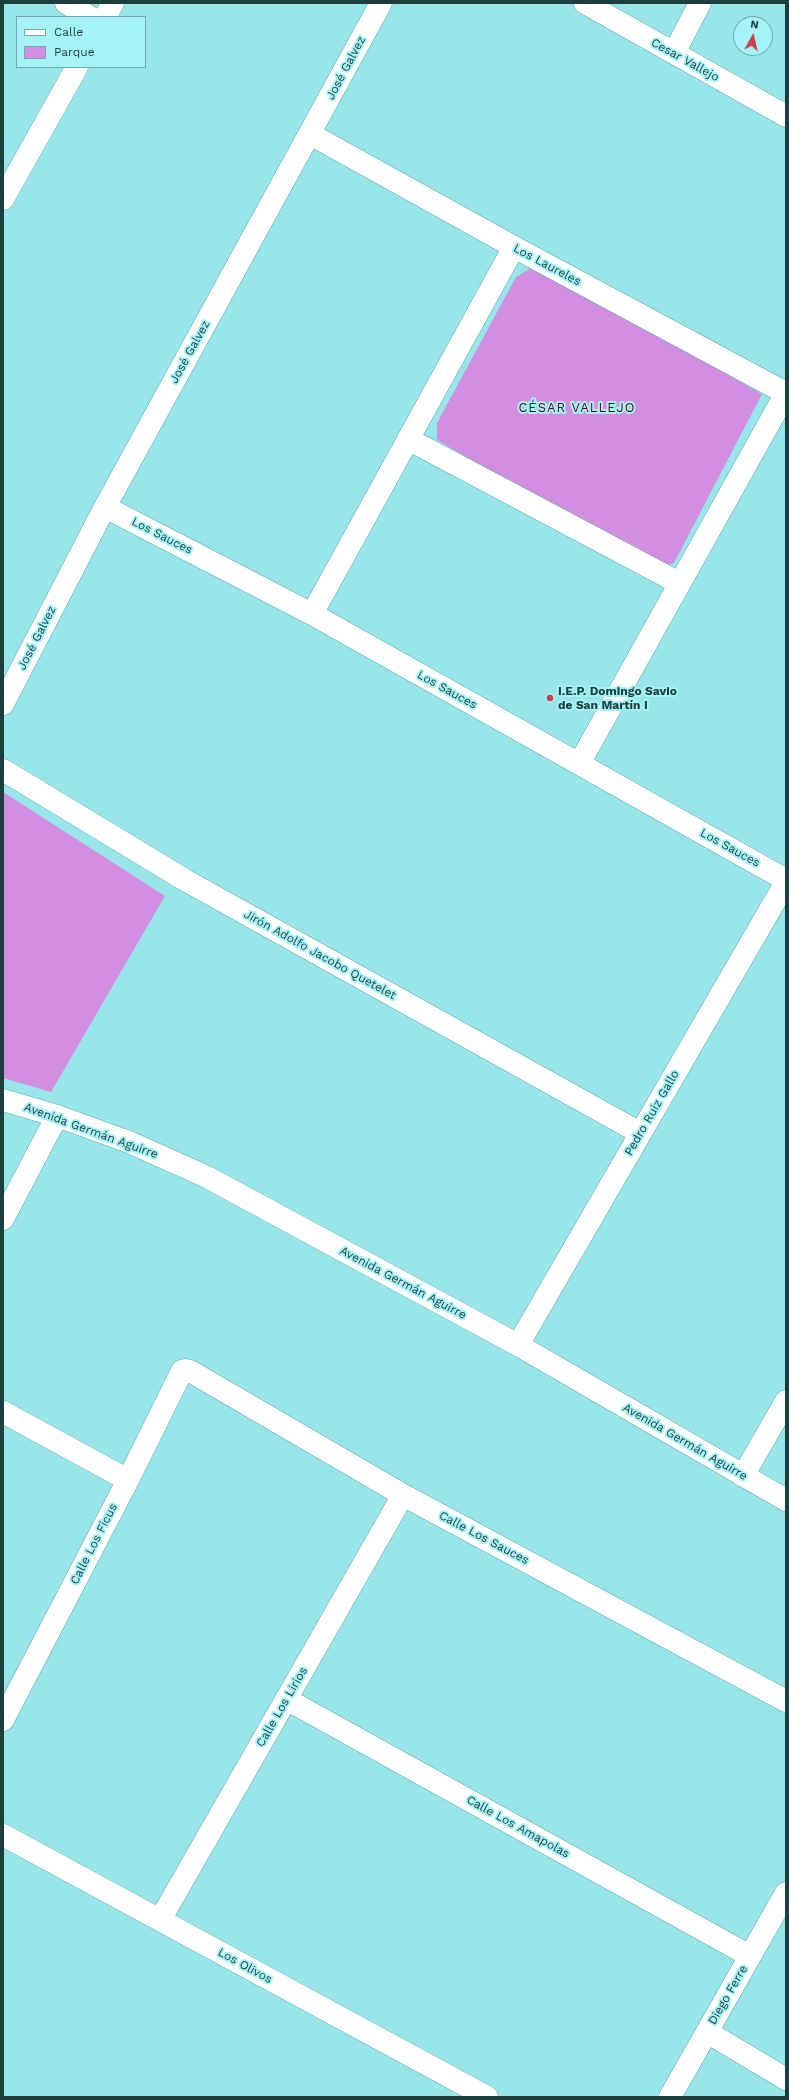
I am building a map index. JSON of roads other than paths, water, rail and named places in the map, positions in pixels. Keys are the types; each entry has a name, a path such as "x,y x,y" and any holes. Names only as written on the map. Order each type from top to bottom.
{"street":[{"path":"66,3 88,16"},
{"path":"106,16 113,3"},
{"name":"José Galvez","path":"3,704 105,507 381,3"},
{"name":"Cesar Vallejo","path":"585,3 786,116"},
{"path":"674,53 700,3"},
{"path":"3,199 76,68"},
{"name":"Los Laureles","path":"310,134 514,247 786,393"},
{"path":"312,614 514,247"},
{"path":"579,764 786,393"},
{"path":"408,439 679,584"},
{"name":"Los Sauces","path":"105,507 312,614 786,881"},
{"name":"Jirón Adolfo Jacobo Quetelet","path":"3,770 185,880 640,1133"},
{"name":"Pedro Ruiz Gallo","path":"518,1345 786,881"},
{"name":"Avenida Germán Aguirre","path":"3,1100 57,1116 129,1142 207,1177 518,1345 786,1500"},
{"path":"3,1219 57,1116"},
{"name":"Calle Los Ficus","path":"3,1720 128,1480 182,1371 186,1370"},
{"name":"Calle Los Sauces","path":"186,1370 403,1494 786,1701"},
{"path":"743,1476 786,1401"},
{"path":"3,1412 128,1480"},
{"name":"Calle Los Lirios","path":"160,1920 403,1494"},
{"name":"Calle Los Amapolas","path":"286,1698 750,1956"},
{"name":"Los Olivos","path":"3,1835 486,2097"},
{"name":"Diego Ferre","path":"670,2097 786,1893"},
{"path":"707,2032 786,2079"}],"place":[{"name":"I.E.P. Domingo Savio de San Martín I","path":"550,698"}],"district":[{"name":"CÉSAR VALLEJO","path":"577,408"}]}
